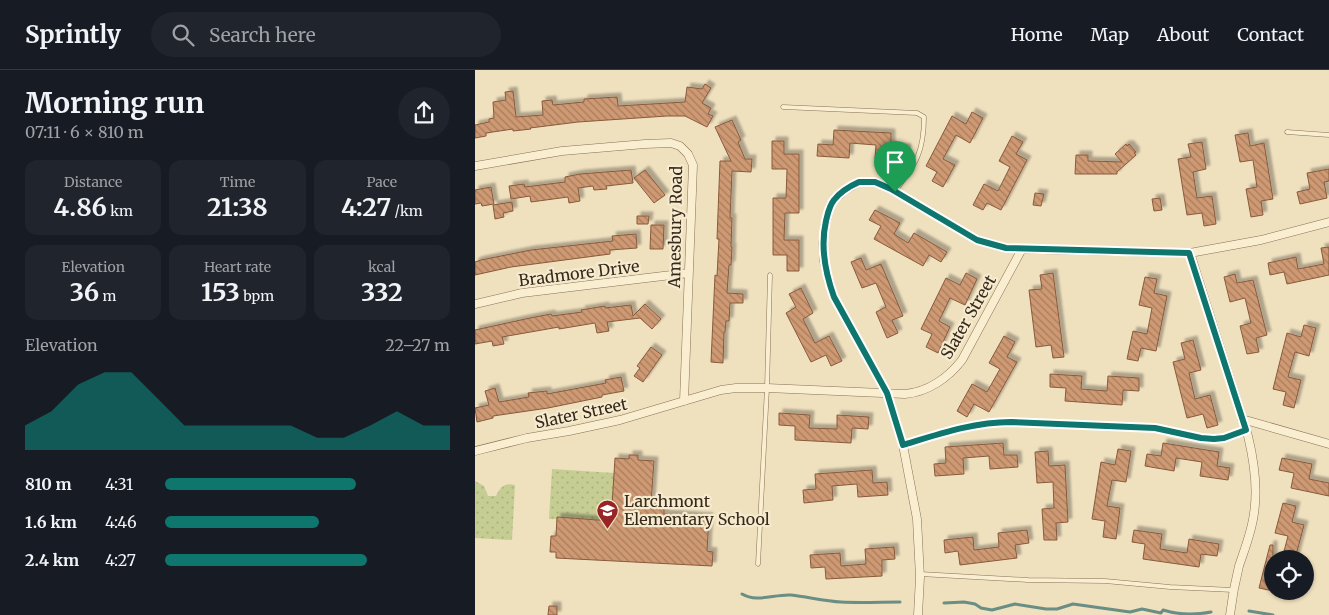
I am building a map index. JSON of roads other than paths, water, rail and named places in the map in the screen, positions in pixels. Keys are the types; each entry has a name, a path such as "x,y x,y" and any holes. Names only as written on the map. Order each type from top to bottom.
{"street":[{"name":"Amesbury Road","path":"475,166 561,151 645,144 671,143 680,146 689,154 693,165 684,401"},
{"path":"918,615 917,519 903,445 887,393 834,297 824,261 823,243 825,226 830,206 834,200 845,190 859,182 875,182 977,240 1006,248 1023,249 1189,253 1261,240 1329,222"},
{"name":"Slater Street","path":"475,451 527,438 620,420 721,390 767,388 905,394 930,387 952,372 962,360 1023,249"},
{"path":"1189,253 1246,430 1255,476 1254,513 1233,590 1230,615"},
{"name":"Bradmore Drive","path":"475,304 523,293 688,273"},
{"path":"1242,419 1329,444"}],"lane":[{"path":"783,107 917,113 923,117 924,134 920,152 909,173 895,192"},
{"path":"1287,132 1329,135"},
{"path":"758,564 771,275"},
{"path":"903,445 967,426 995,422 1155,428 1214,439 1224,438 1246,430"},
{"path":"919,574 1028,580 1105,581 1233,590"}],"waterway":[{"path":"742,594 754,598 791,595 841,602 900,602"},
{"path":"944,603 964,602 992,610 1015,604 1046,609 1057,609 1073,604 1130,612 1142,609 1161,613 1163,610 1187,614 1211,612"},
{"path":"1249,611 1273,615"}],"place":[{"name":"Larchmont Elementary School","path":"608,529"}]}
